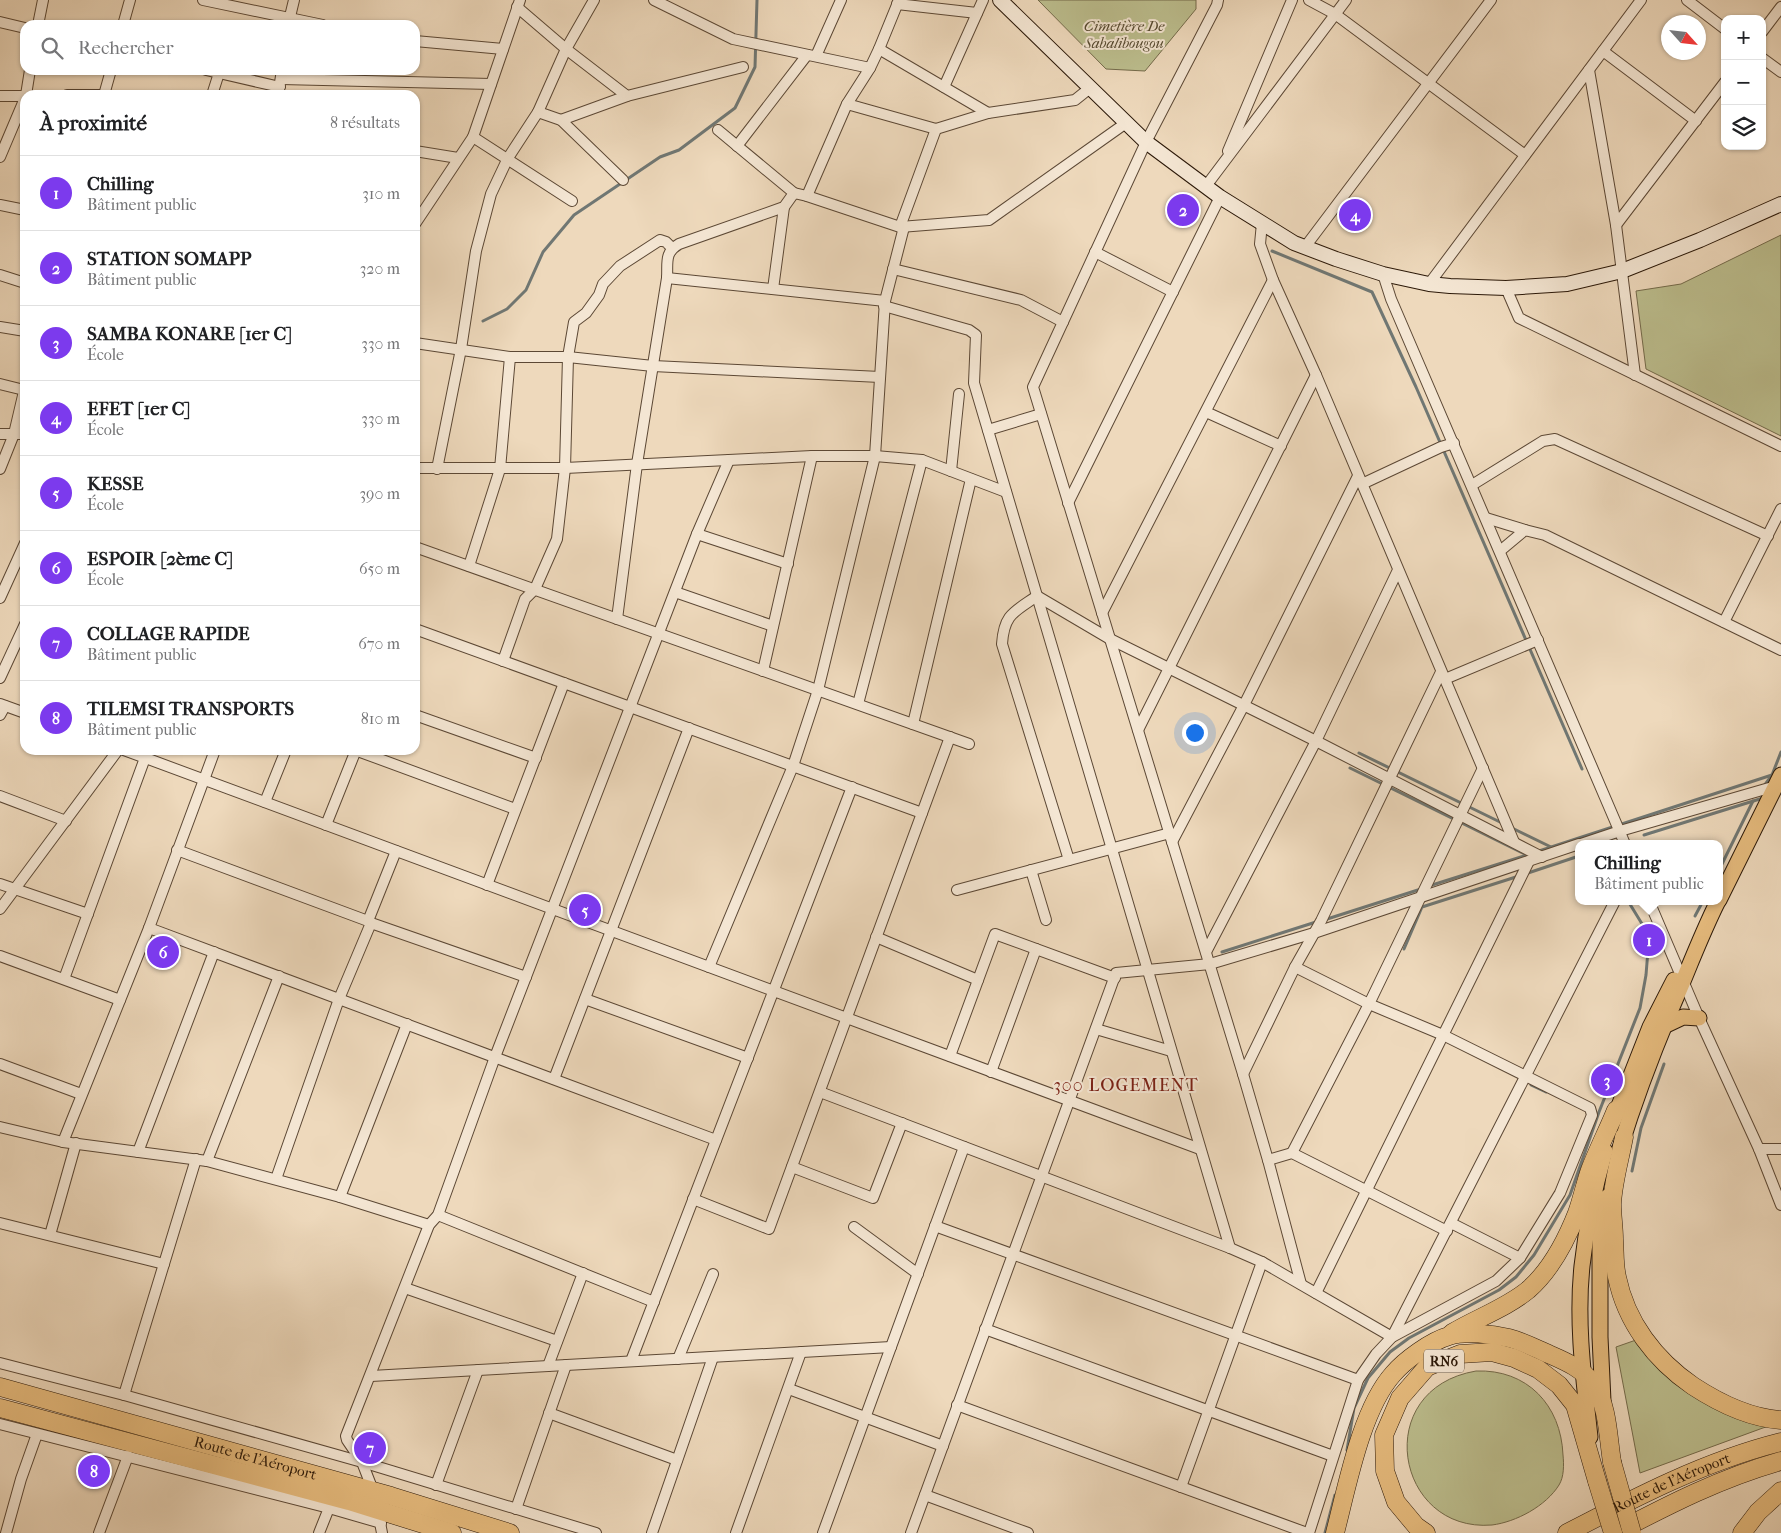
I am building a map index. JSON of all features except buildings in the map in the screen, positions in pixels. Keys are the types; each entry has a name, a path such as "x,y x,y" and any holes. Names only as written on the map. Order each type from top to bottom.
{"highway":[{"path":"1335,1533 1360,1441 1380,1391 1393,1374 1410,1358 1528,1290 1545,1272 1561,1248 1577,1213 1590,1170 1616,1110"},
{"path":"1624,1137 1612,1204 1617,1276 1628,1313 1645,1340 1664,1362 1683,1379 1707,1396 1740,1411 1769,1419 1781,1420"},
{"path":"1449,1336 1481,1333 1510,1338 1570,1363 1583,1373 1594,1385 1603,1404 1612,1462 1632,1533"},
{"name":"RN6","path":"1426,1533 1416,1526 1396,1502 1385,1471 1384,1435 1400,1398 1427,1367 1460,1354 1492,1352 1514,1358 1538,1370 1559,1385 1575,1405 1614,1533"},
{"name":"Route de l'Aéroport","path":"0,1387 374,1491 510,1533"},
{"name":"Route de l'Aéroport","path":"0,1408 380,1522 452,1533"},
{"name":"Route de l'Aéroport","path":"1567,1533 1665,1483 1715,1462 1759,1447 1781,1442"},
{"name":"Route de l'Aéroport","path":"1614,1533 1690,1494 1757,1468 1781,1461"},
{"path":"1742,1533 1758,1512 1781,1491"}],"main road":[{"path":"1000,0 1146,142 1220,197 1294,243 1383,274 1429,284 1506,288 1567,284 1622,271 1700,240 1781,204"},
{"path":"1723,892 1779,780"},
{"path":"1593,1464 1583,1373 1580,1311 1582,1267 1600,1169 1616,1110 1650,1026 1683,973 1717,905"},
{"path":"1603,1404 1600,1337 1600,1239 1608,1188 1624,1137 1683,973"},
{"path":"1664,1026 1683,1017 1699,1018"}],"street":[{"path":"39,20 44,0"},
{"path":"124,20 130,0"},
{"path":"203,0 285,20"},
{"path":"289,20 294,0"},
{"path":"437,469 461,349 476,251 491,194 508,158 538,112 566,49 594,0"},
{"path":"654,0 733,39 870,68"},
{"path":"737,146 812,56 841,0"},
{"path":"944,87 983,0"},
{"path":"1218,0 1146,142 1033,387 1243,1074 1301,1284"},
{"path":"1222,165 1292,0"},
{"path":"1309,0 1335,14 1525,156"},
{"path":"1206,186 1346,0"},
{"path":"1305,247 1491,0"},
{"path":"1429,284 1641,0"},
{"path":"1687,0 1721,26"},
{"path":"807,196 847,104 870,68 898,2 977,13"},
{"path":"420,214 472,137 518,4 566,49 627,96"},
{"path":"1766,27 1781,7"},
{"path":"0,22 20,27"},
{"path":"420,41 503,49"},
{"path":"879,49 988,114"},
{"path":"1602,51 1696,121"},
{"path":"1765,60 1781,72"},
{"path":"562,120 627,96 743,67"},
{"path":"1589,70 1616,225 1635,375"},
{"path":"26,90 29,75"},
{"path":"105,90 110,75"},
{"path":"214,90 218,75"},
{"path":"231,75 280,83 491,84"},
{"path":"1616,225 1721,87"},
{"path":"847,104 936,129 988,114 1075,100 1090,88"},
{"path":"0,96 20,96"},
{"path":"0,157 20,108"},
{"path":"538,112 562,120 623,180"},
{"path":"718,130 794,194 807,196 902,227 989,220 1126,123"},
{"path":"709,967 793,766 818,690 875,456 884,304 902,227 936,129"},
{"path":"472,137 508,158 572,201"},
{"path":"420,152 458,158"},
{"path":"773,289 784,207 794,194"},
{"path":"1068,503 1220,197"},
{"path":"0,205 20,209"},
{"path":"617,619 637,464 667,278 668,254 672,248 679,244 784,207"},
{"path":"1262,223 1260,244 1273,280 1316,375 1514,842"},
{"path":"503,661 525,599 535,589 556,538 565,468 568,357 574,322 586,313 599,295 603,284 620,266 660,240 666,242 672,248"},
{"path":"1095,252 1173,292"},
{"path":"893,269 1021,300 1063,322"},
{"path":"0,274 20,280"},
{"path":"1383,274 1391,299 1623,840"},
{"path":"667,278 773,289 884,304 969,330 976,335 974,383 1230,1248"},
{"path":"1102,613 1273,280"},
{"path":"1506,288 1519,318 1781,446"},
{"path":"0,327 20,330"},
{"path":"420,345 510,357 568,357 653,366 880,378"},
{"path":"469,566 500,469 510,357"},
{"path":"1138,730 1171,668 1316,375"},
{"path":"0,384 20,387"},
{"path":"951,471 959,394"},
{"path":"0,469 14,434 20,409"},
{"path":"1206,412 1281,446"},
{"path":"988,430 1041,414"},
{"path":"0,434 20,434"},
{"path":"1472,486 1543,441 1555,439 1768,536"},
{"path":"1171,837 1244,705 1360,480 1454,443"},
{"path":"420,468 565,468 812,456 875,456 922,460 1006,492"},
{"path":"763,670 812,456"},
{"path":"0,1424 380,1522 374,1491 362,1462 346,1436 429,1226 438,1215 494,1057 697,534 729,460"},
{"path":"858,704 922,460"},
{"path":"913,724 972,479"},
{"path":"1724,622 1781,509"},
{"path":"1486,518 1545,535 1781,650"},
{"path":"1500,551 1525,530"},
{"path":"697,534 788,564"},
{"path":"420,549 969,744"},
{"path":"0,598 2,587 20,553"},
{"path":"1206,952 1316,741 1398,570"},
{"path":"675,592 774,626"},
{"path":"1037,596 1110,639 1389,777 1542,857"},
{"path":"1037,596 1010,615 1003,630 1002,644 1069,860"},
{"path":"420,631 922,813"},
{"path":"0,678 20,635"},
{"path":"1243,1074 1295,967 1314,933 1389,777 1443,676 1538,640"},
{"path":"487,885 564,683"},
{"path":"0,716 2,705 20,711"},
{"path":"420,717 536,758"},
{"path":"554,1079 689,728"},
{"path":"693,1199 769,1229 950,737"},
{"path":"0,909 114,755"},
{"path":"137,755 1200,1150"},
{"path":"63,1142 149,928 213,755"},
{"path":"265,802 284,755"},
{"path":"326,825 354,755"},
{"path":"369,755 515,809"},
{"path":"64,979 145,758"},
{"path":"1292,1153 1369,1004 1483,768"},
{"path":"1592,840 1779,780"},
{"path":"631,1362 852,788"},
{"path":"0,796 66,821"},
{"path":"958,890 1112,848 1171,837"},
{"path":"911,1533 1116,974 1210,964 1314,933 1575,846"},
{"path":"177,850 370,922 526,977"},
{"path":"276,1179 339,999 396,851"},
{"path":"1316,1293 1529,861"},
{"path":"1030,870 1046,920"},
{"path":"0,884 88,914"},
{"path":"957,1406 1308,1533 1358,1380 1376,1354 1392,1337 1613,905"},
{"path":"1650,905 1683,973 1699,1018 1759,1149 1781,1205"},
{"path":"149,928 716,1140"},
{"path":"950,1056 995,934 1115,978"},
{"path":"876,937 978,980"},
{"path":"991,1072 1036,949"},
{"path":"138,1152 214,952"},
{"path":"0,956 120,1000"},
{"path":"1295,967 1369,1004 1443,1035 1590,1108 1592,1116 1560,1193 1520,1258 1496,1281 1392,1337"},
{"path":"207,1161 279,976"},
{"path":"585,999 748,1058"},
{"path":"340,1197 407,1024"},
{"path":"1096,1029 1171,1050"},
{"path":"0,1064 81,1094"},
{"path":"820,1092 1230,1248 1262,1262 1392,1337"},
{"path":"792,1167 873,1198 902,1123"},
{"path":"0,1127 63,1142 207,1161 340,1197 429,1226"},
{"path":"50,1235 76,1144"},
{"path":"823,1533 964,1147"},
{"path":"1759,1149 1781,1149"},
{"path":"1268,1160 1292,1153 1367,1190 1520,1258"},
{"path":"124,1396 196,1159"},
{"path":"438,1215 654,1302"},
{"path":"0,1223 164,1264"},
{"path":"936,1226 1358,1380"},
{"path":"854,1228 918,1274"},
{"path":"1181,1487 1262,1262"},
{"path":"548,1366 583,1273"},
{"path":"678,1359 713,1274"},
{"path":"405,1288 557,1341"},
{"path":"986,1329 1333,1456"},
{"path":"371,1376 891,1347"},
{"path":"736,1533 801,1352"},
{"path":"652,1533 713,1357"},
{"path":"0,1363 362,1462 596,1533"},
{"path":"516,1509 566,1365"},
{"path":"436,1485 478,1370"},
{"path":"788,1389 943,1446"},
{"path":"549,1413 677,1460"},
{"path":"6,1533 21,1479 37,1434"},
{"path":"99,1533 128,1456"},
{"path":"925,1495 1028,1533"},
{"path":"319,1533 329,1508"}],"green space":[{"name":"Cimetière De Sabalibougou","path":"1038,0 1196,0 1196,9 1145,71 1106,69"},
{"path":"1781,235 1781,436 1646,369 1636,291 1681,284"},
{"path":"1636,1340 1649,1358 1679,1384 1695,1394 1771,1425 1640,1473 1616,1347"},
{"path":"1476,1371 1494,1372 1511,1376 1538,1394 1556,1420 1561,1437 1564,1463 1561,1482 1546,1500 1520,1517 1492,1525 1459,1521 1434,1507 1416,1485 1408,1458 1409,1430 1420,1404 1442,1383"}],"waterway":[{"path":"483,321 507,309 526,290 543,252 574,215 660,157 679,150 735,108 755,67 757,0"},
{"path":"1272,251 1372,292 1416,387 1582,769"},
{"path":"1764,786 1772,775 1781,752"},
{"path":"1359,753 1502,823"},
{"path":"1350,768 1527,855"},
{"path":"1536,852 1775,774"},
{"path":"1644,835 1763,798"},
{"path":"1723,862 1753,801"},
{"path":"1512,828 1551,847"},
{"path":"1429,886 1530,854"},
{"path":"1525,874 1575,857"},
{"path":"1404,949 1422,907 1519,876"},
{"path":"1324,920 1421,889"},
{"path":"1347,1450 1354,1408 1368,1378 1390,1352 1409,1338 1499,1290 1516,1277 1534,1255 1570,1195 1599,1112 1640,1008 1646,975 1647,932 1630,905"},
{"path":"1695,916 1701,905"},
{"path":"1222,952 1316,922"},
{"path":"1632,1171 1641,1128 1664,1064"},
{"path":"1531,1085 1546,1092"},
{"path":"1325,1533 1335,1495"}],"place":[{"name":"STATION SOMAPP","path":"1183,210"},
{"name":"EFET [1er C]","path":"1355,215"},
{"name":"KESSE","path":"585,910"},
{"name":"Chilling","path":"1649,940"},
{"name":"ESPOIR [2ème C]","path":"163,952"},
{"name":"SAMBA KONARE [1er C]","path":"1607,1080"},
{"name":"COLLAGE RAPIDE","path":"370,1448"},
{"name":"TILEMSI TRANSPORTS","path":"94,1471"}],"district":[{"name":"300 LOGEMENT","path":"1126,1085"}]}
